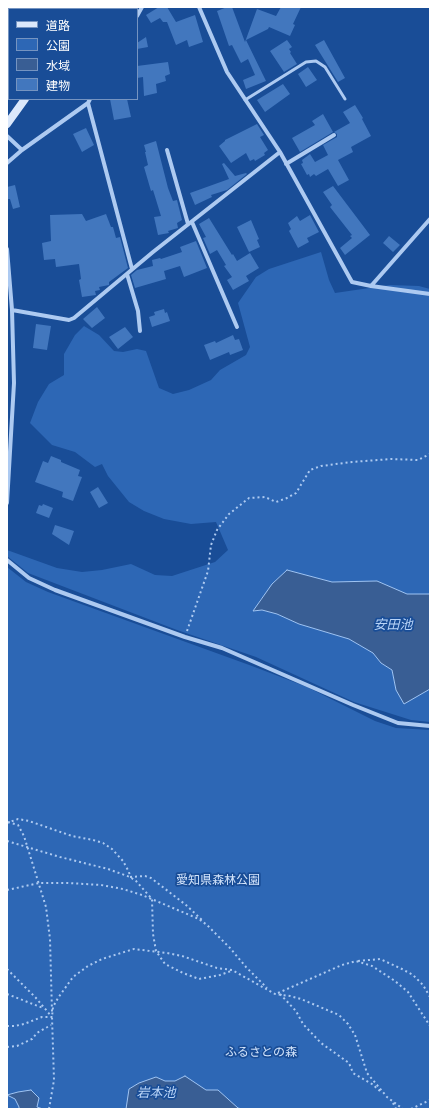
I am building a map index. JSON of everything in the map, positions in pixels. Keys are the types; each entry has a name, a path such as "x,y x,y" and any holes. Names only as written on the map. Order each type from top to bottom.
{"street":[{"path":"199,7 227,72 280,152 352,282 430,294"},
{"path":"7,124 24,100"},
{"path":"7,163 22,150 89,101 132,269"},
{"path":"286,164 334,135"},
{"path":"7,136 22,150"},
{"path":"168,150 190,223 237,327"},
{"path":"12,310 69,320 74,318 132,269 280,152"},
{"path":"371,286 430,219"},
{"path":"7,249 12,310 14,383 7,503"},
{"path":"127,274 138,310 140,331"},
{"path":"7,560 29,578 55,590 185,637 222,648 398,723 430,726"}],"lane":[{"path":"245,100 306,62 316,60 325,67 345,99"}],"path":[{"path":"185,637 208,571 212,545 217,530 229,514 238,506 249,498 265,497 276,502 287,498 296,493 310,470 321,466 392,459 418,460 430,454"},
{"path":"7,823 18,820 29,821 72,836 103,843 112,849 123,861 130,877"},
{"path":"7,823 18,824 24,836 46,907 49,924 50,999 52,1017"},
{"path":"7,841 108,869 130,877 136,881 152,899 153,934 156,951 165,964 183,974 199,979 220,975 232,970"},
{"path":"130,877 145,876 151,878 186,905 208,925 230,948 246,968 269,990"},
{"path":"7,890 39,883 101,885 123,888 199,919 208,925"},
{"path":"49,1109 54,1080 52,1025 53,1008 73,977 88,966 102,959 134,949 182,956 217,968 232,970 275,994 301,999 339,1015 348,1024 355,1035 367,1073 387,1097"},
{"path":"275,994 295,987 342,965 356,961 380,959 413,975 423,985 430,997"},
{"path":"356,961 372,966 408,992 430,1026"},
{"path":"7,969 52,1017"},
{"path":"7,994 44,1008"},
{"path":"279,994 296,1011 303,1024 321,1043 349,1063 353,1073 372,1084 392,1102 403,1109"},
{"path":"7,1026 24,1024 42,1017 52,1017"},
{"path":"7,1047 17,1046 32,1039 37,1032 52,1025"},
{"path":"411,1109 430,1100"},
{"path":"392,1102 396,1109"}],"green space":[{"path":"321,252 329,280 335,293 390,285 419,286 430,289 430,594 407,594 377,581 332,582 287,570 272,584 254,611 262,610 277,614 299,624 349,639 373,653 381,663 392,670 396,690 427,691 430,689 430,722 411,720 354,702 256,657 177,630 28,573 7,556 7,550 57,568 82,572 102,570 131,564 155,575 172,576 215,562 228,550 216,522 191,524 164,519 144,511 129,502 108,476 102,464 95,467 75,452 52,445 30,423 38,402 49,384 64,375 64,354 75,335 84,326 99,335 114,351 123,352 137,349 146,351 159,388 173,394 189,390 211,380 220,370 246,355 250,347 238,303 256,277 269,269"},
{"name":"愛知県森林公園","path":"7,567 26,582 48,592 307,687 375,721 396,728 430,730 430,1109 7,1109"}],"water":[{"name":"安田池","path":"287,570 332,582 377,581 407,594 430,594 430,689 404,704 396,690 392,670 381,663 373,653 349,639 299,624 277,614 262,610 253,611 272,584"},
{"name":"岩本池","path":"185,1076 206,1090 218,1090 238,1108 242,1109 126,1109 129,1089 139,1083 156,1077 165,1081 175,1081"},
{"path":"31,1090 39,1098 37,1107 43,1109 19,1109 15,1099 7,1095 18,1092"}],"building":[{"path":"159,7 167,7 176,22 195,15 203,42 189,47 187,40 176,45 167,22 163,22 160,18 151,23 146,15"},
{"path":"227,7 232,7 245,42 257,9 276,16 281,7 301,7 293,24 295,25 290,36 269,27 268,29 246,40 266,81 246,89 243,80 255,75 248,59 241,63 232,45 229,46 217,11"},
{"path":"146,37 148,47 138,49 138,42"},
{"path":"287,40 292,47 289,49 291,52 290,53 297,64 284,72 270,51"},
{"path":"324,40 345,78 338,82 315,45"},
{"path":"168,62 170,74 165,76 166,81 156,84 157,93 144,96 143,77 138,78 138,66"},
{"path":"308,67 317,80 306,87 298,74"},
{"path":"283,84 290,94 265,112 257,100"},
{"path":"110,100 127,100 131,117 114,120"},
{"path":"355,105 371,136 351,147 353,152 338,160 349,180 338,186 328,169 316,176 314,174 310,177 309,174 307,175 301,164 303,163 302,160 310,154 315,162 328,155 323,145 337,137 337,134 334,132 350,123 343,112"},
{"path":"323,114 333,132 300,152 292,138 315,125 312,121"},
{"path":"257,124 264,135 260,137 268,150 264,153 265,155 255,161 254,159 250,161 246,153 231,163 219,146 225,140"},
{"path":"86,128 94,145 82,152 73,134"},
{"path":"156,141 168,188 173,201 177,200 182,220 177,223 178,228 168,231 169,233 158,235 154,217 161,216 153,190 151,191 144,167 148,165 144,145"},
{"path":"224,163 235,176 247,174 227,190 211,195 212,197 195,205 190,193 229,179 222,164"},
{"path":"15,185 20,207 13,209 10,199 7,199 7,187"},
{"path":"333,186 370,235 345,255 340,248 352,238 350,236 352,235 330,207 332,205 323,192"},
{"path":"82,214 86,221 106,214 111,227 113,227 116,238 120,237 128,268 109,282 109,285 99,287 100,290 95,291 96,295 82,297 79,280 81,279 79,264 56,267 55,259 44,260 42,243 51,241 50,215"},
{"path":"310,215 319,232 307,238 309,242 298,248 289,231 291,229 288,223 297,216 300,221"},
{"path":"209,218 237,261 250,253 259,268 246,276 249,281 233,290 227,280 232,277 224,266 226,265 217,250 210,254 203,238 206,237 199,224"},
{"path":"251,220 259,239 257,240 260,247 249,252 237,227"},
{"path":"389,236 400,245 393,252 383,243"},
{"path":"196,241 207,268 184,277 180,266 164,271 166,279 135,288 131,275 137,270 153,266 152,260 161,259 182,252 180,247"},
{"path":"97,307 105,318 92,328 83,319"},
{"path":"164,309 165,313 167,312 170,321 152,327 149,317 155,315 154,312"},
{"path":"36,324 51,326 47,350 33,348"},
{"path":"125,327 133,337 118,349 109,337"},
{"path":"233,335 235,340 239,339 243,350 230,355 229,352 210,360 204,345 215,341 216,343"},
{"path":"51,456 80,470 78,476 82,477 73,501 62,497 63,492 35,482 43,461 48,463"},
{"path":"98,487 108,503 99,508 90,492"},
{"path":"43,504 53,508 49,518 36,513 39,505 42,506"},
{"path":"55,525 74,531 69,545 52,534"}],"park label":[{"name":"ふるさとの森","path":"261,1052"}]}
